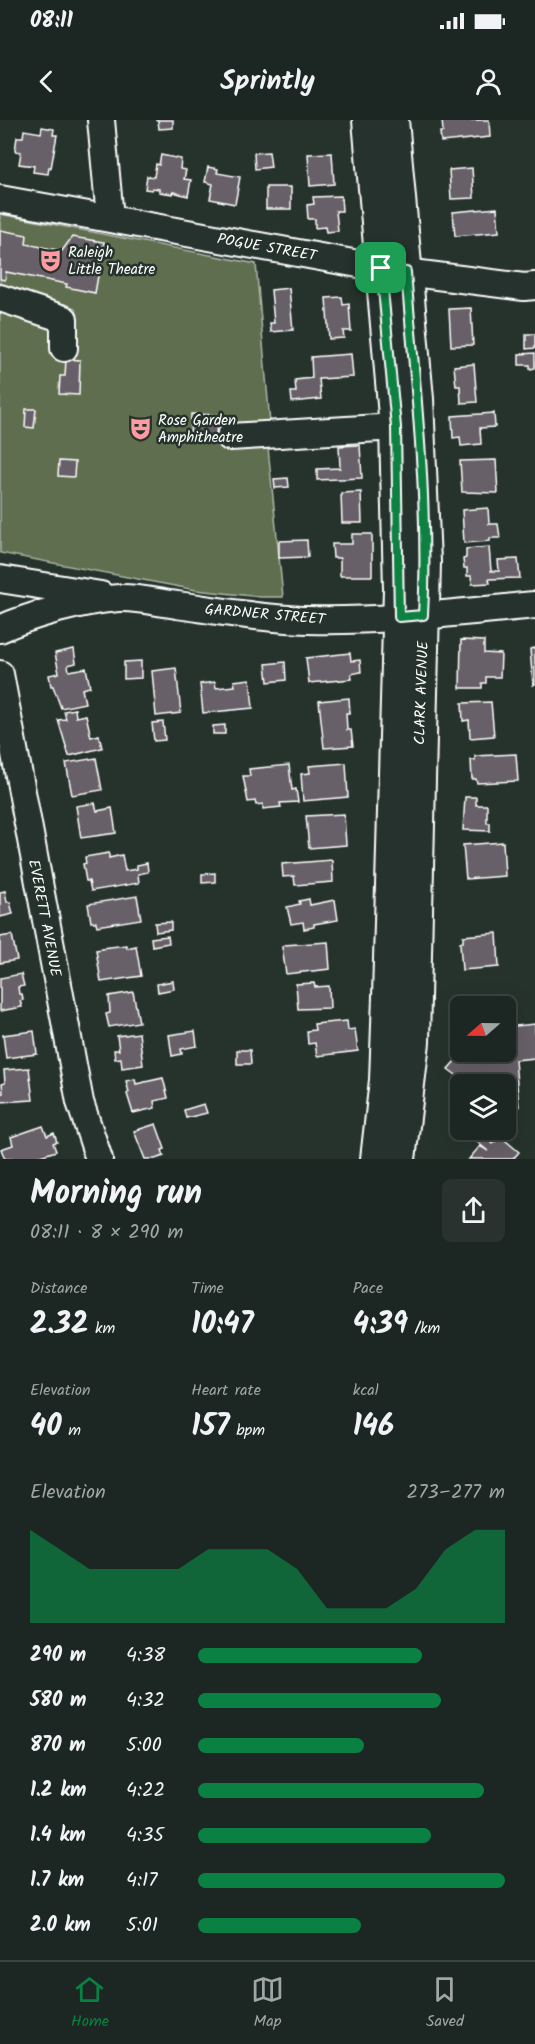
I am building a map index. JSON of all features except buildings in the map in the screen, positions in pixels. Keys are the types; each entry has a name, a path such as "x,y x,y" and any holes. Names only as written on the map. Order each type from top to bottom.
{"main road":[{"name":"CLARK AVENUE","path":"369,120 421,459 424,562 411,616 386,1080 377,1159"},
{"name":"CLARK AVENUE","path":"392,120 396,427 411,616 413,1042 399,1159"}],"street":[{"path":"101,120 110,218"},
{"name":"POGUE STREET","path":"0,199 393,270 524,287 535,286"},
{"path":"0,298 64,319 64,348"},
{"path":"230,437 396,427"},
{"path":"0,579 119,598"},
{"name":"GARDNER STREET","path":"0,629 52,612 119,598 306,620 411,616 535,605"},
{"name":"EVERETT AVENUE","path":"0,674 80,1102 99,1159"}],"green space":[{"path":"0,214 256,264 270,423 322,443 268,448 283,597 196,590 0,553"}],"place":[{"name":"Raleigh Little Theatre","path":"50,261"},
{"name":"Rose Garden Amphitheatre","path":"140,429"}],"route":[{"path":"381,268 406,272 421,459 423,615 399,617 396,427 381,268"}]}
